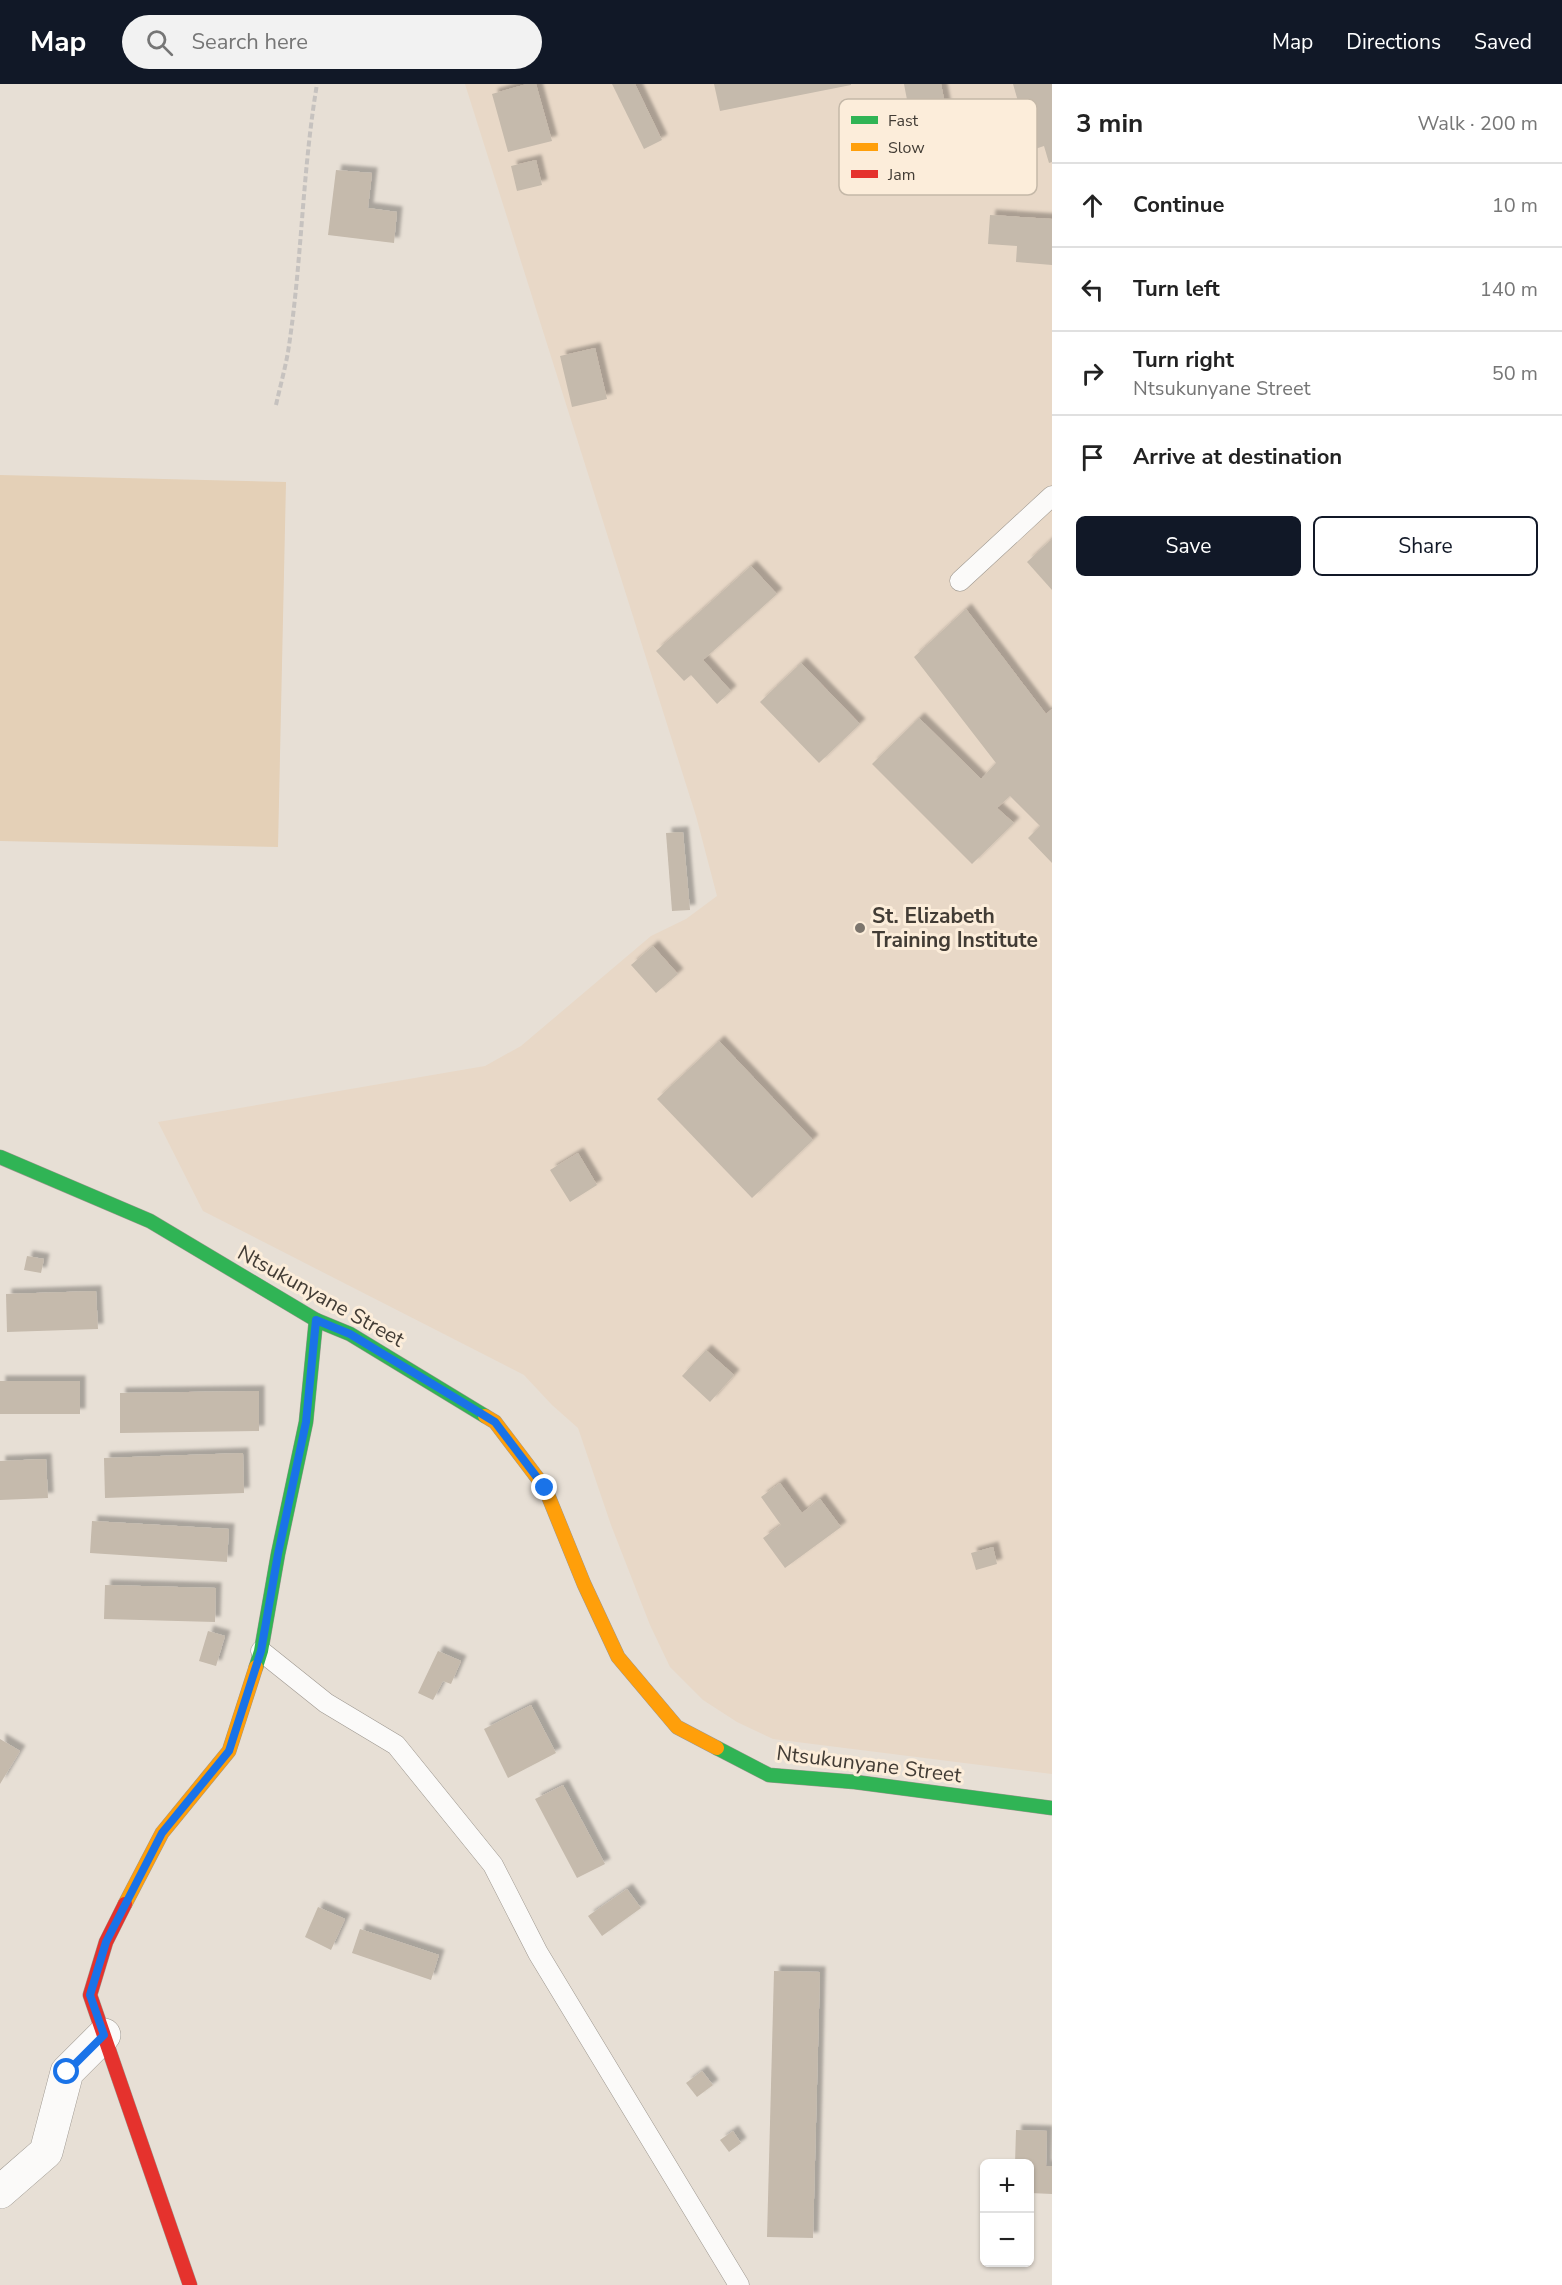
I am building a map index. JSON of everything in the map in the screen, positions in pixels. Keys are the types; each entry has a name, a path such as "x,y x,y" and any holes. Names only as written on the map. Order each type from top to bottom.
{"street":[{"name":"Ntsukunyane Street","path":"0,1157 26,1166 150,1221 316,1320 350,1334 495,1422 545,1488 584,1584 618,1657 677,1727 769,1775 855,1782 1052,1808"},
{"path":"190,2285 90,1995 106,1942 162,1833 229,1751 261,1651 278,1554 306,1422 316,1320"},
{"path":"0,2192 46,2152 67,2072 104,2035"}],"lane":[{"path":"960,580 1052,496"},
{"path":"261,1651 326,1703 396,1745 493,1865 537,1953 739,2285"}],"path":[{"path":"276,405 288,353 309,132 317,84"}],"shaded area":[{"name":"St. Elizabeth Training Institute","path":"465,84 1052,84 1052,1774 773,1739 737,1722 703,1700 670,1667 650,1625 611,1525 578,1428 524,1375 203,1211 158,1122 485,1066 521,1046 651,936 686,919 717,896 696,816"},
{"path":"0,475 286,482 278,847 0,841"}],"building":[{"path":"527,84 536,84 552,141 508,152 492,94"},
{"path":"612,84 635,84 662,140 644,149"},
{"path":"714,84 851,84 851,85 720,111"},
{"path":"904,84 941,84 944,99 907,99"},
{"path":"1013,84 1052,84 1052,162 1049,163 1044,146 1037,148 1037,99 1017,99"},
{"path":"536,160 542,185 517,191 511,166"},
{"path":"336,170 372,173 368,208 397,212 394,243 328,235"},
{"path":"990,215 1052,219 1052,265 1016,262 1017,246 988,244"},
{"path":"595,348 607,399 572,407 560,356"},
{"path":"1052,539 1052,590 1027,562"},
{"path":"751,566 777,594 703,660 731,691 717,704 691,675 684,681 656,651"},
{"path":"966,609 1046,714 1052,709 1052,863 1028,838 1040,826 1010,796 997,808 1014,823 972,864 872,764 919,718 981,779 996,763 914,657"},
{"path":"801,663 860,724 819,763 760,702"},
{"path":"683,832 690,910 672,911 666,833"},
{"path":"653,946 678,974 656,993 631,965"},
{"path":"719,1041 813,1140 752,1198 657,1099"},
{"path":"578,1153 597,1185 570,1202 550,1170"},
{"path":"27,1256 44,1259 41,1273 24,1270"},
{"path":"96,1291 98,1329 7,1332 6,1294"},
{"path":"706,1350 734,1375 710,1402 682,1376"},
{"path":"0,1381 80,1381 80,1414 0,1414"},
{"path":"259,1391 259,1431 120,1433 120,1393"},
{"path":"243,1453 244,1493 105,1498 104,1458"},
{"path":"46,1459 48,1498 0,1500 0,1461"},
{"path":"780,1483 802,1513 820,1499 841,1527 785,1568 763,1538 781,1525 761,1497"},
{"path":"92,1521 229,1529 227,1562 90,1553"},
{"path":"993,1547 997,1564 976,1570 971,1553"},
{"path":"105,1585 216,1588 215,1622 104,1619"},
{"path":"208,1631 225,1636 216,1666 199,1661"},
{"path":"438,1651 461,1661 451,1684 443,1681 433,1700 418,1693"},
{"path":"531,1705 556,1753 508,1778 484,1729"},
{"path":"0,1739 20,1751 0,1784"},
{"path":"563,1785 605,1864 577,1878 535,1799"},
{"path":"627,1889 641,1908 602,1936 588,1916"},
{"path":"318,1907 345,1919 331,1950 305,1937"},
{"path":"360,1929 439,1955 431,1980 352,1953"},
{"path":"774,1971 820,1972 813,2238 767,2237"},
{"path":"702,2071 713,2085 697,2097 686,2083"},
{"path":"1016,2130 1047,2131 1046,2166 1052,2166 1052,2194 1034,2193 1034,2159 1015,2159"},
{"path":"733,2131 741,2143 729,2152 720,2140"}],"traffic: fast":[{"path":"0,1157 150,1221 316,1320 350,1334 485,1416"},
{"path":"256,1667 306,1422 316,1320"},
{"path":"717,1748 769,1775 855,1782 1052,1808"}],"traffic: slow":[{"path":"485,1416 495,1422 545,1488 584,1584 618,1657 677,1727 717,1748"},
{"path":"125,1904 162,1833 229,1751 256,1667"}],"traffic: jam":[{"path":"125,1904 106,1942 90,1995 190,2285"}],"place":[{"name":"St. Elizabeth Training Institute","path":"860,928"}],"route":[{"path":"67,2072 104,2035 90,1995 106,1942 162,1833 229,1751 261,1651 278,1554 306,1422 316,1320 350,1334 495,1422 545,1488"}]}
